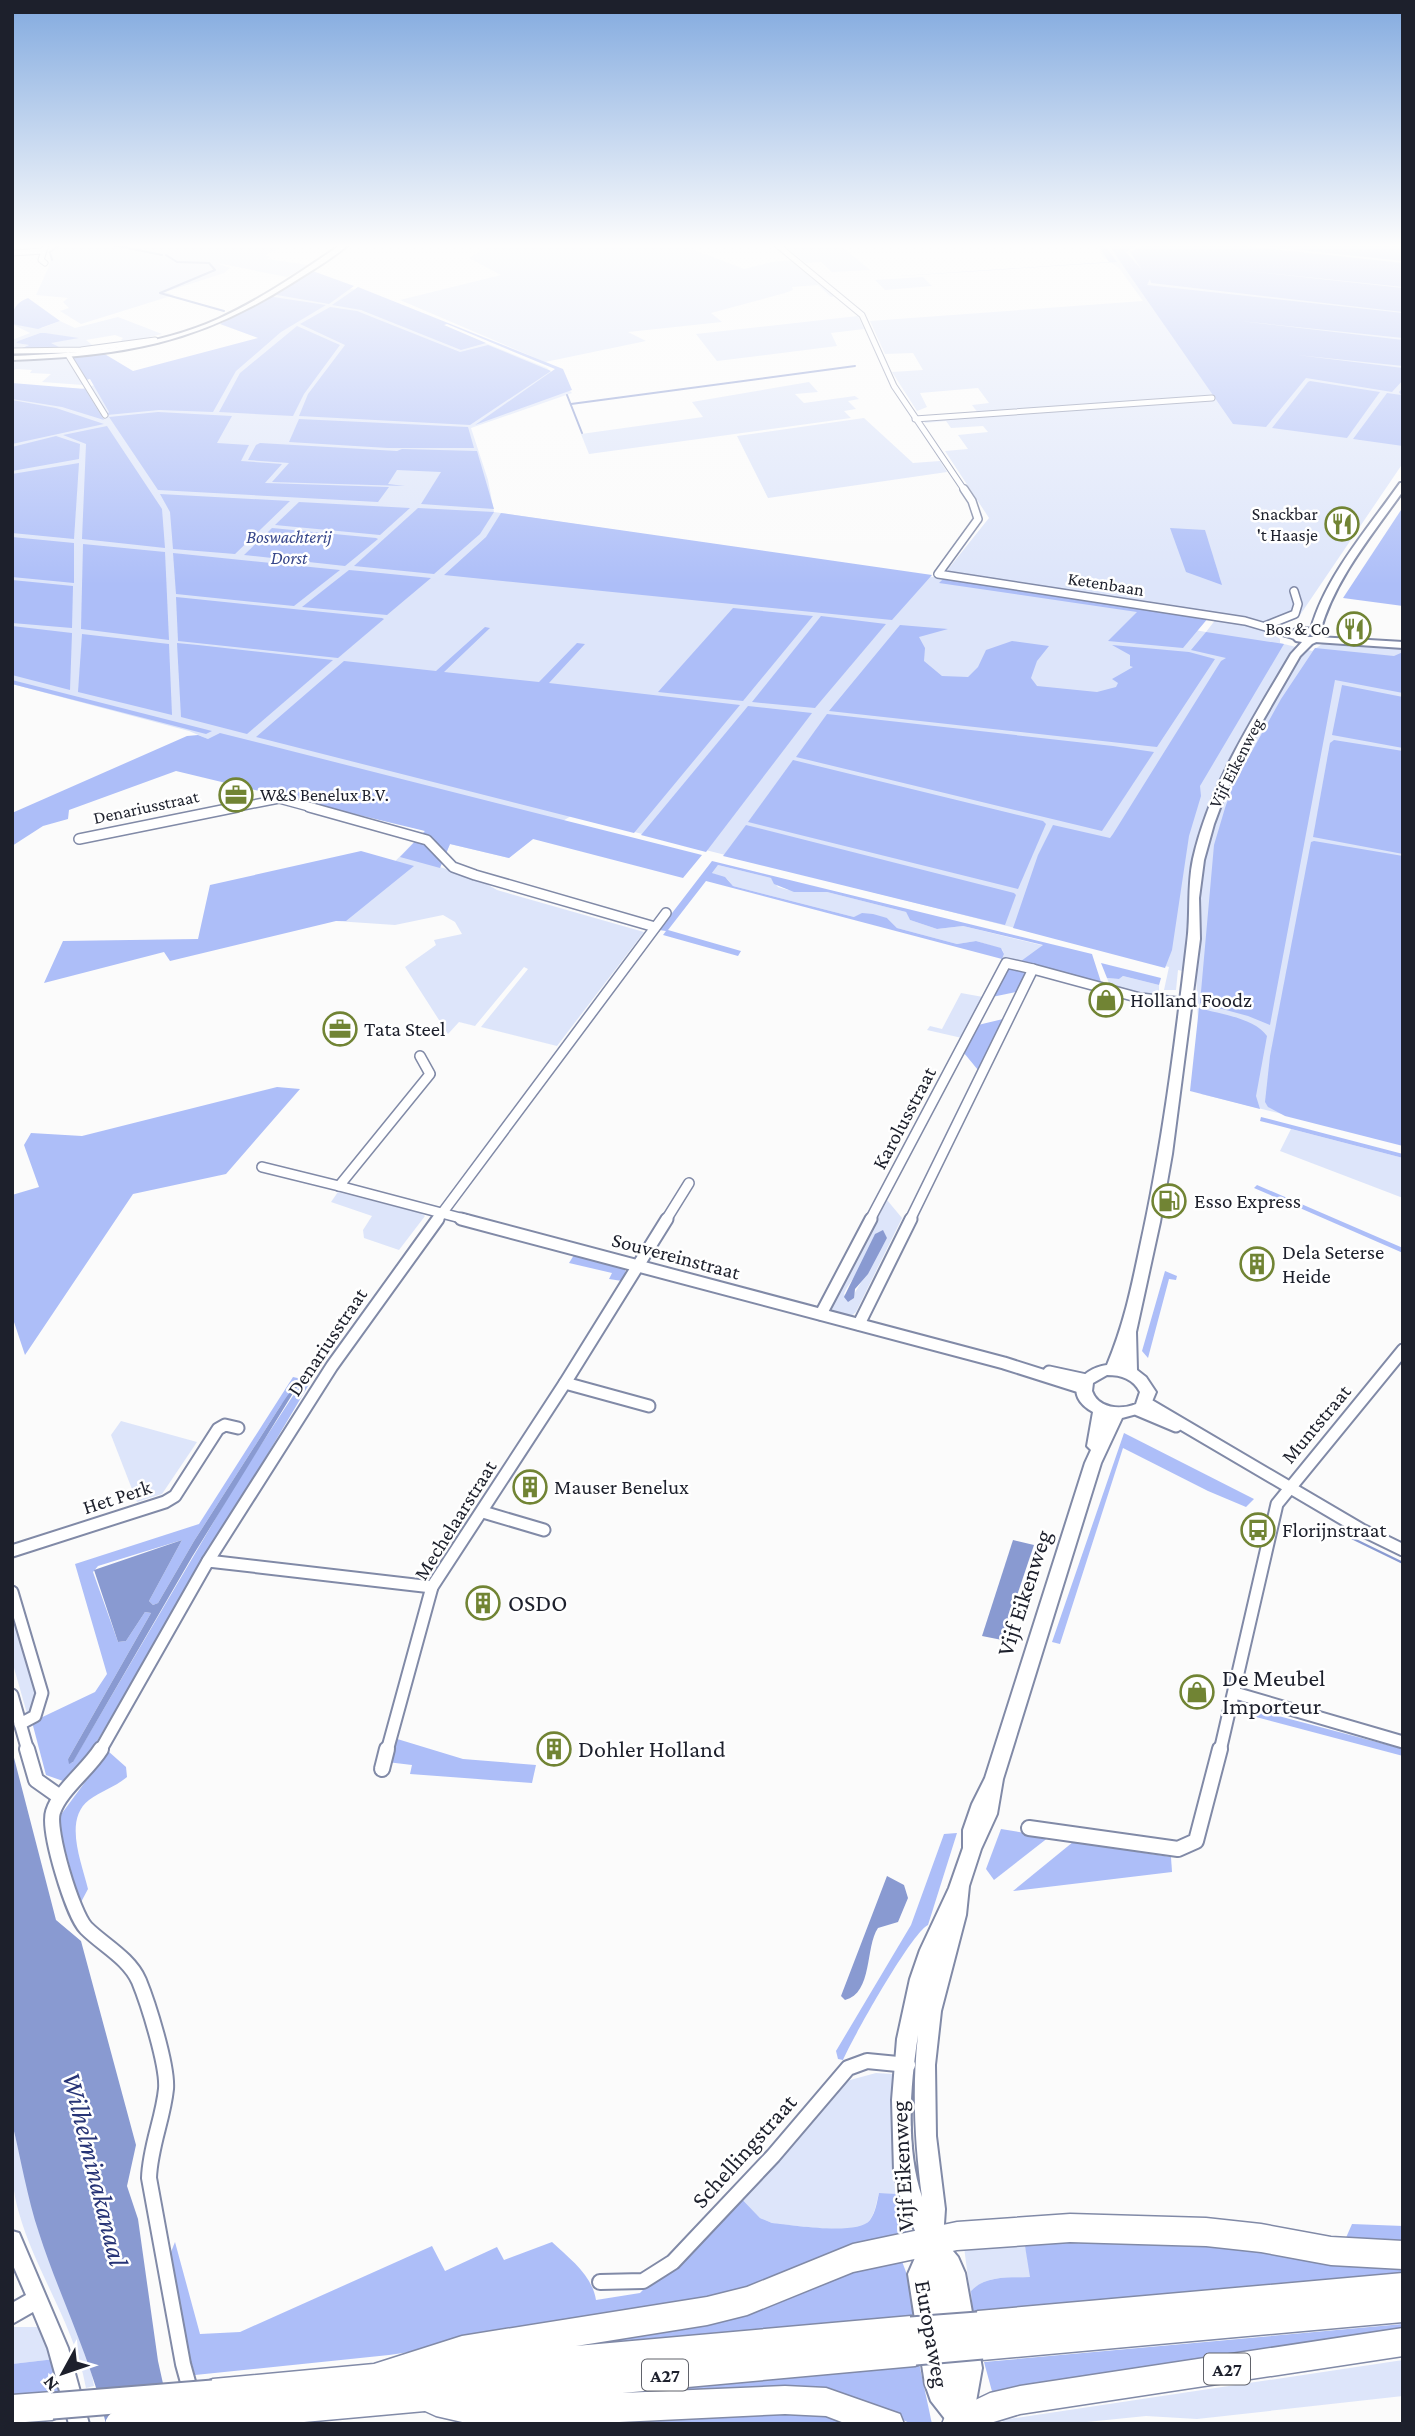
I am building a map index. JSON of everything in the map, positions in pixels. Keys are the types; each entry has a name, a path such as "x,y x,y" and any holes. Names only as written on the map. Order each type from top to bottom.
{"highway":[{"name":"A27","path":"118,2424 210,2410 375,2378 462,2350 707,2311 747,2301 853,2258 957,2236 1070,2228 1206,2232 1261,2238 1331,2251 1403,2255"},
{"name":"A27","path":"375,2378 913,2341 1403,2287"},
{"name":"A27","path":"980,2335 1403,2308"},
{"name":"A27","path":"12,2409 52,2406 210,2410 416,2398 913,2341"},
{"name":"A27","path":"960,2423 990,2407 1020,2400 1403,2342"},
{"name":"A27","path":"416,2398 484,2412 785,2400 826,2402 890,2424"}],"main road":[{"path":"1307,636 1403,485"},
{"name":"Vijf Eikenweg","path":"1129,1373 1130,1328 1165,1154 1178,1051 1182,953 1192,922 1199,856 1213,806 1239,753 1307,636"},
{"name":"Vijf Eikenweg","path":"1112,1369 1130,1328"},
{"path":"1112,1369 1129,1373 1146,1386 1148,1398 1142,1407 1108,1412 1088,1400 1085,1384 1097,1372 1112,1369"},
{"name":"Vijf Eikenweg","path":"932,2242 934,2209 914,2065 913,2003 947,1909 959,1886 972,1848 982,1832 990,1807 994,1779 1108,1412"},
{"name":"Europaweg","path":"932,2242 952,2266 971,2368 960,2423 939,2393 923,2304 919,2274 932,2242"}],"street":[{"path":"70,358 105,415"},
{"path":"881,358 915,419 1212,398"},
{"name":"Ketenbaan","path":"915,419 978,513 978,519 938,574 1345,642 1403,645"},
{"path":"1267,627 1295,614 1298,604 1294,591"},
{"name":"Denariusstraat","path":"79,839 279,799 427,841 449,863 466,873 654,928"},
{"name":"Denariusstraat","path":"60,1797 89,1768 105,1744 208,1561 332,1366 666,913"},
{"name":"Karolusstraat","path":"821,1314 1006,963 1151,1000 1161,1005 1180,1004"},
{"path":"859,1324 1032,969"},
{"path":"339,1186 429,1074 419,1056"},
{"name":"Souvereinstraat","path":"262,1167 1085,1384"},
{"name":"Mechelaarstraat","path":"382,1769 432,1587 483,1512 689,1183"},
{"name":"Muntstraat","path":"1403,1350 1289,1487 1362,1530 1403,1550"},
{"path":"565,1383 649,1406"},
{"path":"1029,1828 1178,1849 1196,1841 1235,1693 1277,1504 1289,1487 1142,1407"},
{"name":"Het Perk","path":"12,1551 165,1502 175,1496 218,1429 225,1425 238,1427"},
{"path":"483,1512 544,1530"},
{"path":"208,1561 432,1587"},
{"path":"12,1592 43,1693 35,1716 20,1724"},
{"path":"1235,1693 1403,1742"},
{"path":"12,1695 36,1780 60,1797 51,1823 74,1912 85,1927 133,1970 166,2074 167,2084 150,2160 149,2178 183,2364 210,2410"},
{"name":"Schellingstraat","path":"600,2281 643,2281 673,2262 773,2156 848,2068 867,2061 914,2065"},
{"path":"12,2241 58,2348 79,2424"},
{"path":"12,2314 37,2299"}],"green space":[{"path":"66,358 83,385 42,382 51,374 30,373 32,370 12,371 12,360"},
{"path":"72,358 111,358 133,371 183,358 251,358 236,371 213,412 159,410 107,415 109,412 90,379 86,380"},
{"name":"Boswachterij Dorst","path":"192,358 522,358 547,368 572,393 471,428 488,480 494,512 1204,617 1195,630 1206,632 1216,619 1241,623 1266,630 1280,639 1280,643 1312,651 1322,644 1306,646 1319,642 1330,645 1403,645 1403,1144 1201,1094 1196,974 1178,970 1176,990 1164,990 1169,967 571,816 533,839 509,858 450,844 440,867 480,880 497,890 644,932 557,1046 481,1027 528,969 524,967 475,1026 459,1022 448,1034 405,967 436,945 434,940 462,934 455,922 443,915 395,925 336,921 425,831 189,731 12,684 12,384 81,389"},
{"path":"259,358 331,358 304,394 293,416 219,412 240,373"},
{"path":"335,358 519,358 551,371 470,425 299,416 308,394"},
{"path":"528,358 535,358 563,369 572,390 475,425 555,369"},
{"path":"535,358 566,358 545,362"},
{"path":"714,358 744,358 717,361"},
{"path":"916,358 1403,358 1403,463 1300,615 1266,622 945,573 989,518 945,451 968,449 958,435 988,432 983,426 951,428 946,421 925,423 924,420 978,413 972,405 989,403 978,388 920,393 927,407 917,411 892,372 923,370"},
{"path":"1187,358 1319,358 1403,368 1403,380 1392,392 1306,378 1266,427 1233,424"},
{"path":"1323,358 1403,358 1403,366"},
{"path":"809,382 818,392 795,394 804,403 855,396 859,399 848,401 856,409 844,411 851,418 589,454 581,434 703,417 692,402"},
{"path":"1308,382 1380,392 1347,438 1272,428"},
{"path":"12,383 85,389 104,420 62,407 12,399"},
{"path":"1403,387 1403,446 1353,439 1387,393 1401,395 1399,392"},
{"path":"12,400 56,408 104,424 12,444"},
{"path":"158,412 232,416 217,443 249,445 241,461 282,464 265,483 389,487 378,502 158,490 109,417"},
{"path":"864,418 913,463 940,461 947,472 768,498 737,436"},
{"path":"299,419 468,427 474,448 388,448 289,442"},
{"path":"107,426 162,509 165,548 82,539 86,444 63,435"},
{"path":"56,436 80,444 79,459 12,471 12,447"},
{"path":"260,443 397,451 477,451 494,509 421,504 441,472 397,470 388,484 405,486 272,482 289,463 248,460 256,445"},
{"path":"79,463 74,539 12,533 12,474"},
{"path":"160,494 290,501 235,554 173,549 170,512"},
{"path":"299,502 410,508 380,535 275,525"},
{"path":"1403,507 1403,606 1343,598"},
{"path":"418,508 494,512 480,534 434,574 354,566"},
{"path":"501,513 932,575 892,620 444,575 486,537"},
{"path":"272,528 378,539 345,566 244,555"},
{"path":"1170,528 1205,530 1222,585 1186,572"},
{"path":"12,537 74,543 74,583 12,577"},
{"path":"83,544 165,552 169,640 81,629"},
{"path":"173,553 340,570 294,606 176,594"},
{"path":"349,570 431,578 387,615 302,607"},
{"path":"945,577 1209,617 1183,648 1108,641 1137,612 939,583"},
{"path":"12,580 73,586 72,628 12,623"},
{"path":"176,597 384,619 338,658 178,641"},
{"path":"733,608 813,616 743,701 658,692"},
{"path":"821,616 886,624 815,708 752,702"},
{"path":"900,625 948,629 919,637 925,648 924,661 942,676 968,677 978,667 986,650 1012,641 1049,646 1037,661 1031,678 1037,686 1097,692 1116,687 1118,683 1112,679 1133,667 1130,666 1130,655 1112,645 1189,652 1215,659 1157,747 829,711"},
{"path":"12,626 72,633 70,690 12,675"},
{"path":"485,627 490,628 444,672 539,682 577,643 585,644 549,683 740,705 634,833 256,737 344,661 436,671"},
{"path":"1206,632 1284,644 1200,786 1201,796 1189,836 1172,950 1165,968 1013,928 1038,855 1053,825 1110,838 1113,834 1221,661 1226,658 1191,650"},
{"path":"82,634 169,644 172,715 78,692"},
{"path":"177,643 333,660 247,734 181,717"},
{"path":"1315,648 1394,656 1403,652 1403,693 1335,680 1270,1025 1200,1003 1214,845 1233,785 1281,699"},
{"path":"12,680 212,731 206,734 12,684"},
{"path":"1342,685 1403,697 1403,748 1332,735"},
{"path":"748,706 812,713 706,852 641,835"},
{"path":"827,714 1154,752 1102,831 796,757"},
{"path":"220,733 702,855 683,878 533,839 509,858 450,844 440,868 400,857 425,831 176,771 69,810 68,819 43,826 12,846 12,813 187,736 198,735 208,739"},
{"path":"1334,740 1403,751 1403,854 1313,837 1330,743"},
{"path":"793,760 1043,821 1046,824 1018,889 748,822"},
{"path":"746,825 1016,895 1005,925 723,856"},
{"path":"1311,842 1403,856 1403,1146 1285,1116 1268,1107 1265,1102 1270,1056"},
{"path":"361,851 414,866 346,921 336,921 170,961 164,952 44,983 63,941 198,939 210,885"},
{"path":"712,861 1092,954 1101,982 1098,984 1017,964 1043,945 963,926 937,929 910,920 906,912 827,892 794,892 774,884 771,878 718,865 712,873 725,877 733,886 854,917 862,913 873,914 887,918 897,928 957,944 976,941 1001,948 1004,954 1002,959 706,881 668,930 741,951 738,956 663,935 666,931 659,930"},
{"path":"718,865 771,878 778,887 788,890 827,892 906,912 910,920 937,929 963,926 1045,946 1017,964 1002,959 1002,949 976,941 957,944 897,928 887,918 854,917 733,886 727,879 712,873"},
{"path":"1101,963 1161,978 1159,985 1123,976 1119,979 1107,978"},
{"path":"1021,970 1025,974 1016,992 992,997 1005,971"},
{"path":"1123,976 1159,985 1159,991 1144,996 1110,986 1107,978 1119,979"},
{"path":"961,993 983,997 962,1038 927,1030 930,1026 942,1029"},
{"path":"1199,1008 1245,1021 1267,1036 1256,1096 1260,1109 1190,1091"},
{"path":"1003,1019 978,1070 964,1053 978,1025"},
{"path":"277,1087 300,1089 226,1174 133,1194 25,1355 12,1316 12,1195 39,1187 24,1145 31,1133 82,1136"},
{"path":"1261,1117 1403,1154 1403,1158 1260,1121"},
{"path":"1291,1129 1403,1158 1403,1198 1280,1151"},
{"path":"1257,1185 1403,1248 1403,1253 1254,1188"},
{"path":"338,1192 425,1216 399,1250 364,1238 363,1230 372,1216 331,1202"},
{"path":"887,1200 902,1218 856,1312 850,1317 835,1315 832,1311","holes":["882,1231 887,1238 850,1301 844,1294 877,1233"]},
{"path":"574,1255 625,1269 626,1274 622,1281 609,1279 612,1273 569,1263"},
{"path":"1165,1271 1177,1276 1176,1280 1169,1279 1148,1358 1142,1351"},
{"path":"293,1377 311,1381 79,1770 63,1781 46,1775 32,1722 95,1692 107,1674 75,1564 199,1524","holes":["300,1385 240,1477 72,1763 68,1759 151,1613 145,1612 126,1641 118,1642 93,1572 98,1566 182,1540 149,1601 153,1605 158,1603 194,1541 281,1405"]},
{"path":"121,1421 197,1442 162,1494 137,1502 111,1435"},
{"path":"1124,1433 1254,1499 1246,1507 1123,1448 1060,1644 1052,1642"},
{"path":"12,1609 38,1698 33,1714 28,1717 12,1661"},
{"path":"1256,1710 1403,1749 1403,1756 1256,1717"},
{"path":"394,1738 463,1759 536,1765 532,1783 410,1774 412,1765 387,1762"},
{"path":"108,1751 126,1767 127,1777 89,1800 77,1819 76,1842 88,1889 80,1904 57,1820"},
{"path":"1001,1829 1049,1837 994,1880 986,1869"},
{"path":"957,1833 928,1925 896,1965 843,2060 838,2059 836,2051 911,1925 944,1834"},
{"path":"1073,1842 1171,1857 1172,1872 1013,1891"},
{"path":"876,2073 893,2074 892,2124 900,2194 879,2193 875,2210 866,2224 848,2229 772,2223 760,2218 737,2194 836,2091 850,2080"},
{"path":"12,2123 39,2232 89,2360 94,2386 86,2388 73,2343 35,2257 19,2213 13,2180"},
{"path":"879,2193 900,2194 906,2233 759,2291 479,2342 389,2355 195,2375 179,2319 171,2252 175,2242 200,2334 240,2332 432,2246 445,2271 497,2247 504,2260 552,2242 585,2275 596,2300 640,2293 737,2194 760,2218 772,2223 839,2229 853,2228 870,2220"},
{"path":"1352,2224 1403,2226 1403,2240 1345,2240"},
{"path":"1084,2237 1403,2257 1403,2274 972,2313 971,2291 977,2286 998,2278 1030,2277 1024,2240"},
{"path":"1024,2240 1031,2277 998,2278 984,2282 971,2291 971,2301 964,2247"},
{"path":"899,2253 910,2283 915,2317 641,2343 512,2350"},
{"path":"1403,2324 1403,2337 993,2395 984,2362"},
{"path":"12,2327 38,2327 46,2334 55,2359 12,2364"},
{"path":"55,2359 61,2392 12,2396 12,2364"},
{"path":"1403,2360 1403,2396 1197,2419 1146,2416 1067,2424 1003,2424 1002,2420"},
{"path":"919,2363 932,2424 912,2424 852,2398 541,2400"},
{"path":"820,2413 858,2424 416,2424"}],"water":[{"path":"883,1230 887,1238 868,1274 855,1289 854,1298 848,1302 844,1297 875,1234"},
{"path":"300,1382 192,1557 73,1762 69,1764 68,1759 151,1613 145,1612 126,1641 118,1642 94,1570 182,1540 149,1601 153,1605 158,1603 194,1541 281,1405 296,1383"},
{"path":"1013,1540 1034,1545 1002,1640 982,1636"},
{"name":"Wilhelminakanaal","path":"12,1750 56,1920 81,1941 136,2145 127,2186 138,2219 158,2361 172,2424 106,2424 84,2352 47,2257 28,2192 12,2123"},
{"path":"887,1876 904,1885 908,1898 898,1922 878,1928 860,1988 854,1996 845,2000 841,1996"}],"waterway":[{"path":"571,404 855,366"},
{"path":"567,395 582,433"},
{"path":"1331,1528 1403,1563"}],"place":[{"name":"Snackbar 't Haasje","path":"1342,524"},
{"name":"Bos & Co","path":"1354,629"},
{"name":"W&S Benelux B.V.","path":"236,795"},
{"name":"Holland Foodz","path":"1106,1000"},
{"name":"Tata Steel","path":"340,1029"},
{"name":"Esso Express","path":"1169,1201"},
{"name":"Dela Seterse Heide","path":"1257,1264"},
{"name":"Mauser Benelux","path":"530,1487"},
{"name":"Florijnstraat","path":"1258,1530"},
{"name":"OSDO","path":"483,1603"},
{"name":"De Meubel Importeur","path":"1197,1692"},
{"name":"Dohler Holland","path":"554,1749"}]}
